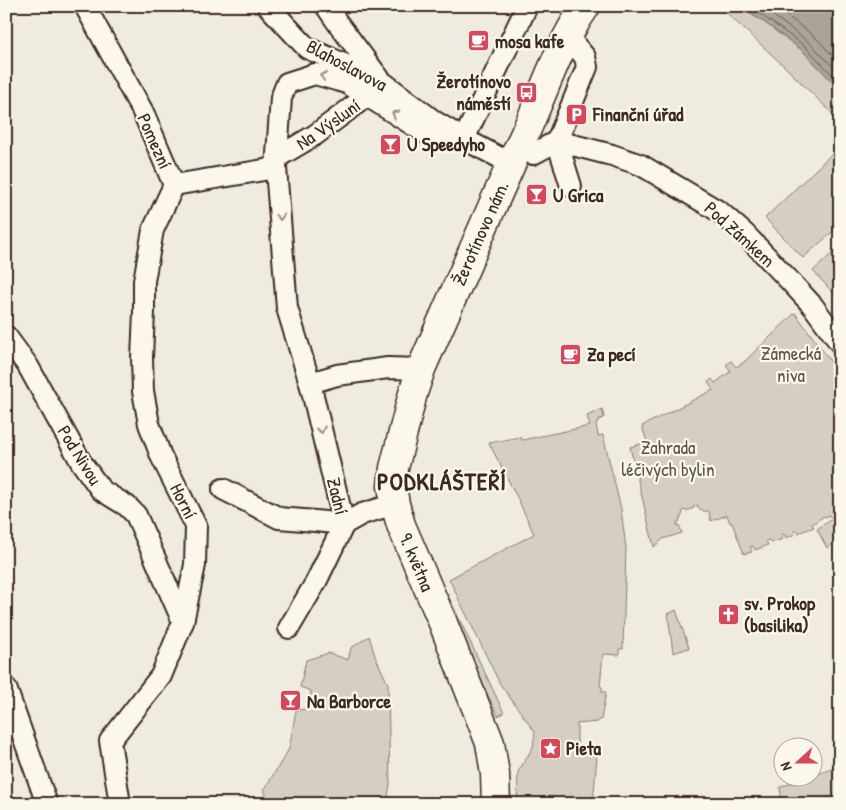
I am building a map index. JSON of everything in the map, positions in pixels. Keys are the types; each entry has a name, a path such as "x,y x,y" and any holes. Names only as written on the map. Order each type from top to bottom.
{"main road":[{"name":"Žerotínovo nám.","path":"443,318 520,155 562,49 586,6"},
{"name":"9. května","path":"443,318 413,393 394,468 392,486 401,525 443,623 490,743 495,774 496,804"}],"street":[{"name":"Pomezní","path":"85,6 143,112 174,185 277,163"},
{"name":"Blahoslavova","path":"268,6 307,48 380,80 434,121 460,137"},
{"path":"326,6 380,80"},
{"path":"460,137 527,6"},
{"path":"520,155 557,141 587,67 585,56 568,37"},
{"name":"Na Výsluní","path":"315,74 347,83 367,96 315,135 277,163 282,98 287,83 315,74"},
{"name":"Blahoslavova","path":"367,96 428,134 460,137 520,155 555,169 572,186 557,141"},
{"name":"Pod Zámkem","path":"557,141 612,155 641,165 720,212 744,233 795,286 813,306 840,343"},
{"name":"Zadní","path":"277,163 287,308 310,383 344,524 316,582 289,628"},
{"name":"Horní","path":"120,804 110,741 161,676 183,622 195,565 196,526 161,456 149,424 142,391 144,282 154,230 174,185"},
{"name":"Pod Nivou","path":"6,336 28,366 81,462 101,490 127,506 136,515 183,622"},
{"path":"310,383 337,375 388,368 421,369"},
{"path":"223,489 279,518 344,524 362,514 395,504"},
{"path":"6,688 47,804"}],"green space":[{"path":"719,6 736,6 761,20 803,51 840,90 840,121 784,66"},
{"path":"840,146 840,225 803,258 765,218"},
{"path":"840,246 840,300 813,271"},
{"path":"795,313 840,374 840,540 827,548 817,529 832,519 829,515 812,524 814,527 798,533 796,529 794,531 795,534 786,538 784,534 781,535 783,539 771,543 769,540 766,541 768,545 755,550 753,546 750,547 752,552 744,554 727,515 711,521 710,512 698,508 698,505 682,512 677,525 679,525 682,533 663,539 654,547 630,447 647,442 642,426 713,390 708,382 712,379 715,383 731,371 726,365 731,361 736,367 744,362"},
{"path":"602,409 604,417 596,424 598,436 603,435 621,509 626,548 623,649 619,649 619,655 603,654 600,686 602,687 602,692 606,692 601,720 577,724 577,754 597,755 593,804 517,804 518,772 533,747 535,732 500,684 449,579 534,534 489,443 520,437 522,440 590,426 587,416"},
{"path":"447,593 504,713 498,716 444,594"},
{"path":"676,610 689,648 673,653 668,614"},
{"path":"369,636 375,656 388,684 390,784 387,804 262,804 268,800 264,790 289,749 296,710 309,709 311,691 300,687 306,660 329,653 348,660 351,648"},
{"path":"840,766 840,804 782,804 780,788 824,788 824,772"}],"water":[{"path":"736,6 840,6 840,90 803,51 761,20"}],"place":[{"name":"mosa kafe","path":"479,41"},
{"name":"Žerotínovo náměstí","path":"527,92"},
{"name":"Finanční úřad","path":"577,114"},
{"name":"U Speedyho","path":"391,144"},
{"name":"U Grica","path":"537,195"},
{"name":"Za pecí","path":"571,354"},
{"name":"sv. Prokop (basilika)","path":"728,614"},
{"name":"Na Barborce","path":"291,701"},
{"name":"Pieta","path":"550,748"}],"district":[{"name":"PODKLÁŠTEŘÍ","path":"442,482"}],"park label":[{"name":"Zámecká niva","path":"791,364"},
{"name":"Zahrada léčivých bylin","path":"668,458"}]}
